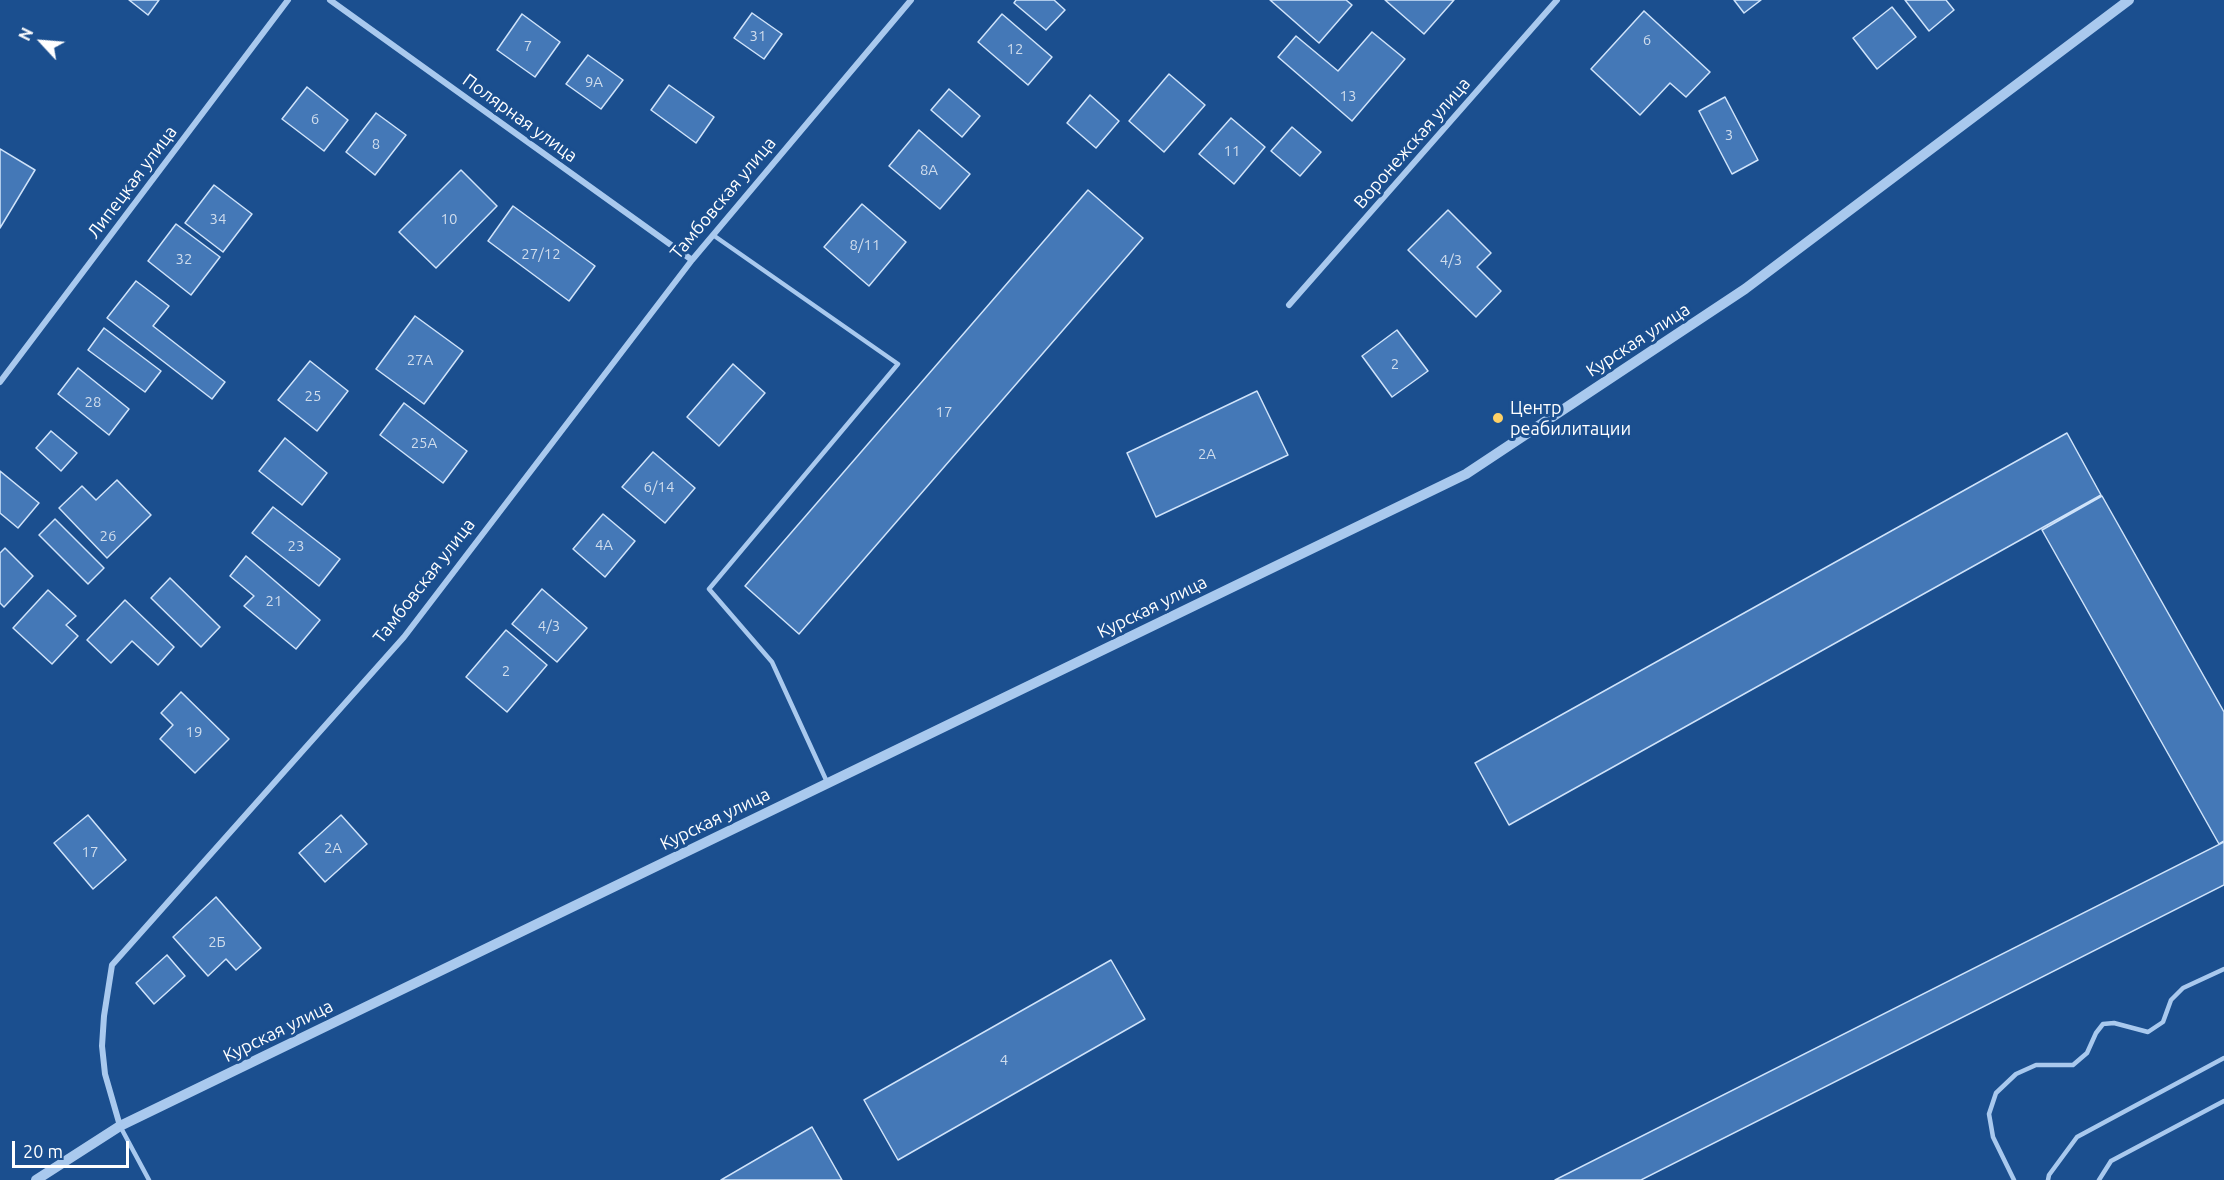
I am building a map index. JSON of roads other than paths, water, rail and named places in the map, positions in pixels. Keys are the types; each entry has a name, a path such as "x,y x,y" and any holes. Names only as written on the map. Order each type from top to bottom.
{"street":[{"name":"Липецкая улица","path":"0,382 288,0"},
{"name":"Полярная улица","path":"330,0 692,260"},
{"name":"Тамбовская улица","path":"120,1126 105,1074 102,1046 112,965 404,637 692,260 911,0"},
{"name":"Воронежская улица","path":"1289,305 1557,0"},
{"name":"Курская улица","path":"120,1126 1466,474 1746,289 2129,0"},
{"path":"36,1180 120,1126"}],"lane":[{"path":"713,235 898,364 709,589 771,662 827,783"},
{"path":"2014,1180 1994,1137 1989,1114 1996,1093 2016,1074 2036,1065 2073,1065 2087,1053 2103,1024 2114,1023 2148,1032 2163,1022 2170,1000 2183,988 2224,969"},
{"path":"2048,1180 2049,1175 2077,1137 2224,1058"},
{"path":"2099,1180 2111,1161 2224,1101"},
{"path":"120,1126 149,1180"}],"place":[{"name":"Центр реабилитации","path":"1498,418"}]}
